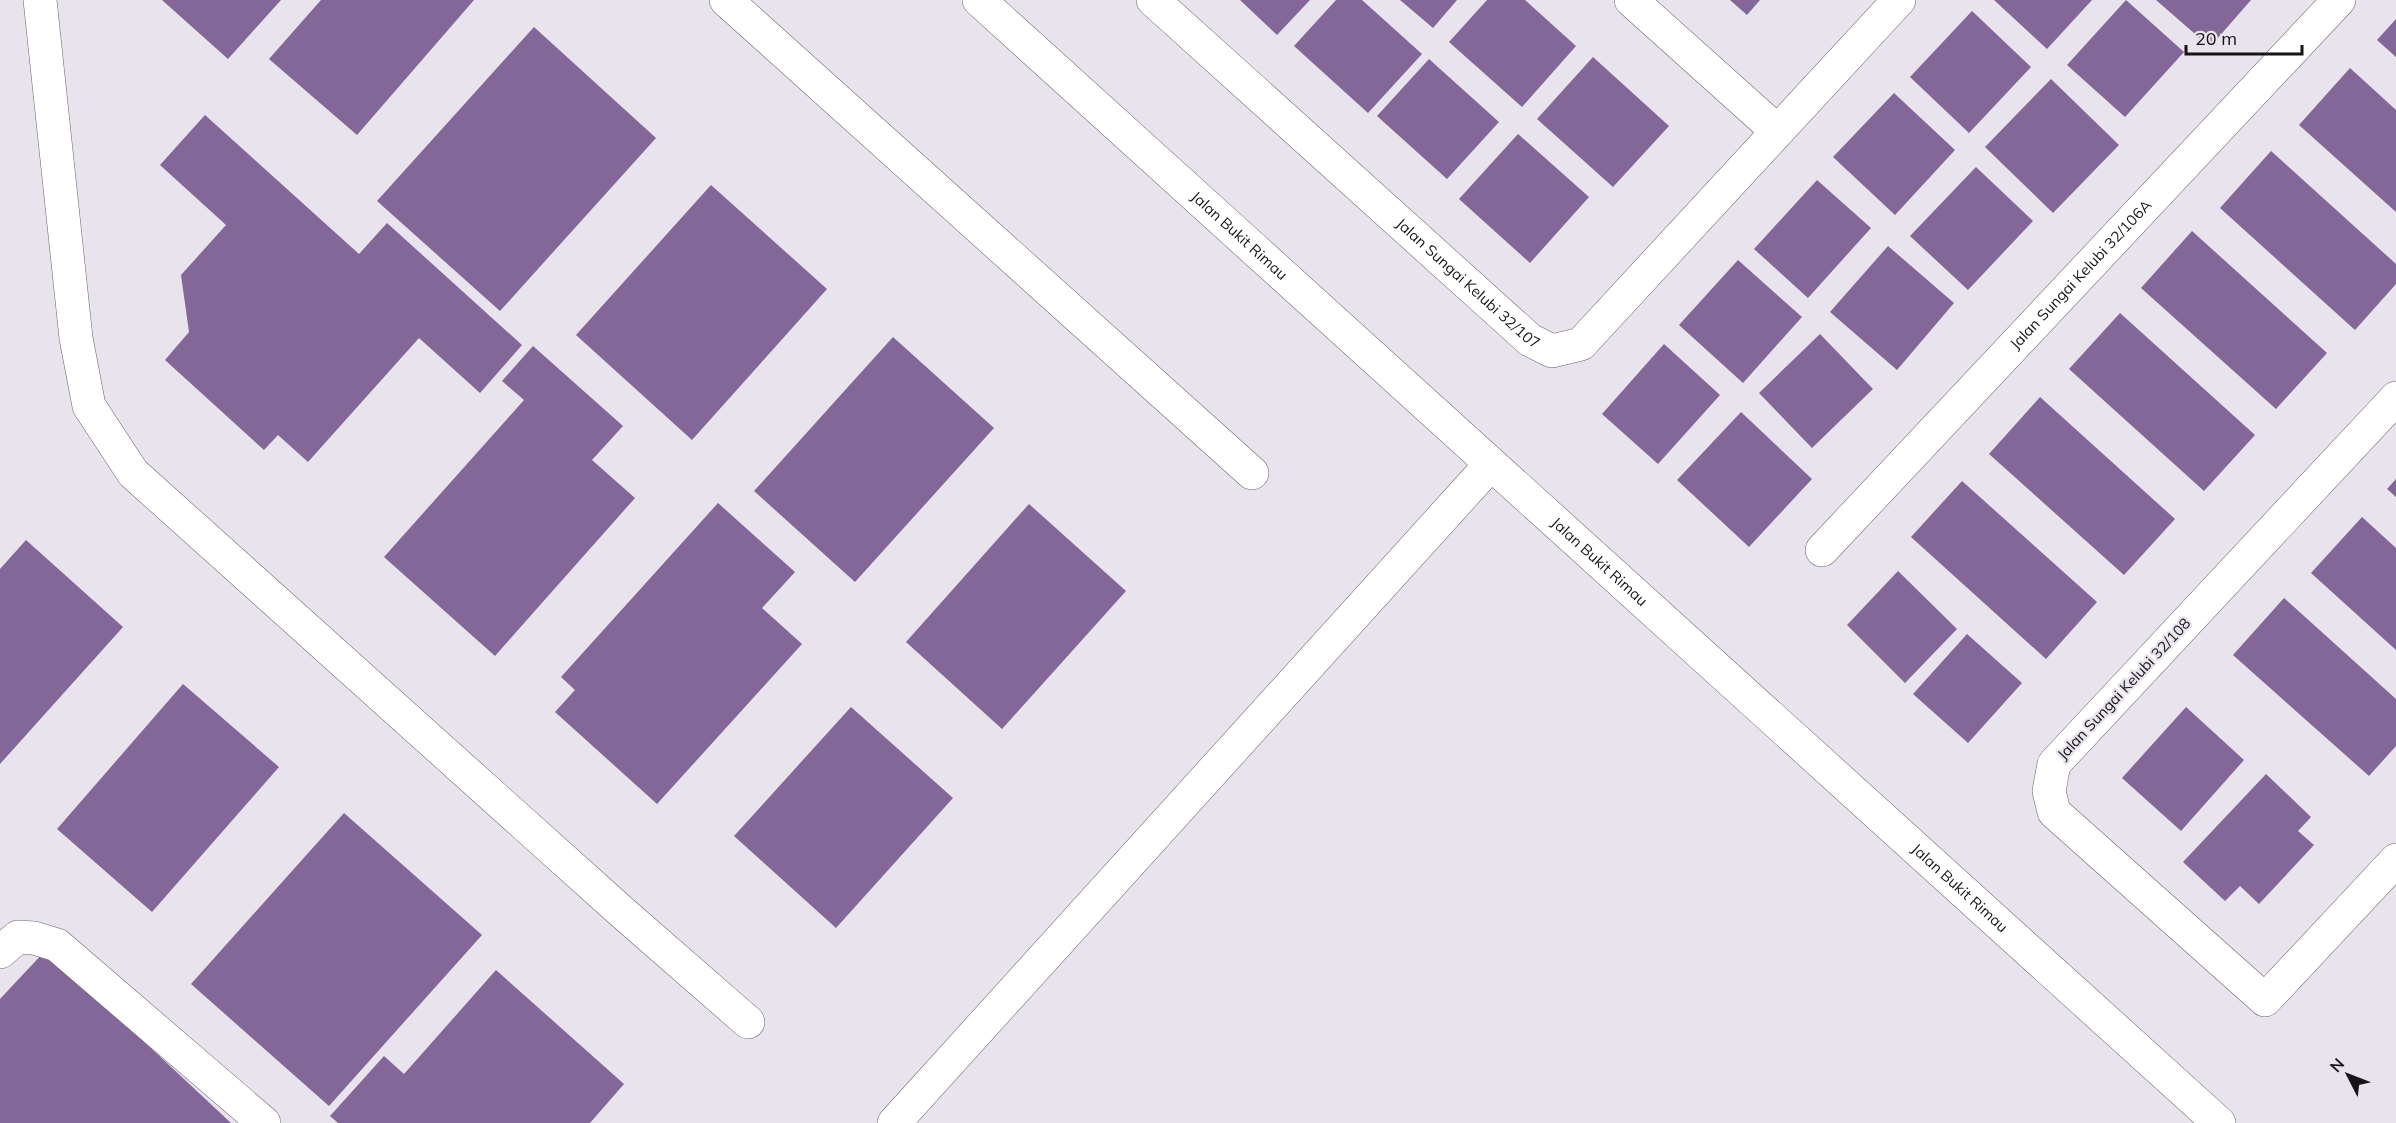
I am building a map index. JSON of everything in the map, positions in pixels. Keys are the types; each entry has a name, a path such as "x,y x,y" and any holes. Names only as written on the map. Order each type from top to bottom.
{"street":[{"path":"40,0 78,349 89,406 133,473 605,897 748,1022"},
{"path":"726,0 1252,473"},
{"name":"Jalan Bukit Rimau","path":"979,0 2219,1123"},
{"name":"Jalan Sungai Kelubi 32/107","path":"1153,0 1530,340 1552,351 1581,344 1899,0"},
{"path":"1631,0 1778,131"},
{"name":"Jalan Sungai Kelubi 32/106A","path":"1822,550 2339,0"},
{"name":"Jalan Sungai Kelubi 32/108","path":"2396,398 2054,764 2049,791 2054,812 2265,1000 2396,860"},
{"path":"894,1123 1491,464"},
{"path":"0,952 18,937 34,938 57,945 264,1123"}],"building":[{"path":"162,0 281,0 228,59"},
{"path":"321,0 474,0 357,135 269,59"},
{"path":"1240,0 1310,0 1277,35"},
{"path":"1336,0 1362,0 1422,54 1368,113 1294,46"},
{"path":"1400,0 1457,0 1433,28"},
{"path":"1487,0 1525,0 1576,46 1522,107 1449,42"},
{"path":"1730,0 1760,0 1747,15"},
{"path":"1994,0 2092,0 2047,49"},
{"path":"2126,0 2184,52 2125,117 2067,65"},
{"path":"2156,0 2251,0 2210,47"},
{"path":"1972,11 2031,67 1969,133 1910,77"},
{"path":"2396,19 2396,57 2377,40"},
{"path":"534,27 656,138 500,311 377,201"},
{"path":"1593,57 1669,126 1613,187 1537,119"},
{"path":"1429,59 1499,122 1447,179 1377,116"},
{"path":"2350,68 2396,110 2396,212 2299,125"},
{"path":"2051,79 2119,145 2053,213 1985,147"},
{"path":"1894,93 1955,150 1895,215 1833,157"},
{"path":"205,115 359,254 387,223 522,345 480,393 419,338 308,462 278,435 264,450 165,360 189,332 181,275 226,225 160,165"},
{"path":"1518,134 1589,197 1530,263 1459,199"},
{"path":"2271,151 2396,264 2396,284 2355,330 2220,208"},
{"path":"1976,167 2033,221 1968,290 1910,236"},
{"path":"1817,180 1871,228 1808,298 1754,249"},
{"path":"711,185 827,289 692,440 576,335"},
{"path":"2192,231 2327,353 2276,409 2141,288"},
{"path":"1888,246 1954,303 1897,370 1830,312"},
{"path":"1738,260 1802,317 1743,383 1679,325"},
{"path":"2120,313 2255,435 2204,491 2069,369"},
{"path":"1820,334 1873,389 1812,448 1759,393"},
{"path":"893,337 994,428 855,582 754,491"},
{"path":"1664,344 1720,395 1658,464 1602,414"},
{"path":"533,346 623,426 592,460 635,498 495,656 384,557 524,400 502,381"},
{"path":"2040,397 2175,519 2124,575 1989,454"},
{"path":"1741,412 1812,479 1749,547 1677,480"},
{"path":"2396,479 2396,497 2387,489"},
{"path":"1962,481 2097,602 2046,659 1911,537"},
{"path":"718,503 795,572 762,608 802,644 657,804 555,712 575,690 561,677"},
{"path":"1029,504 1126,591 1002,729 906,642"},
{"path":"2362,517 2396,548 2396,650 2311,573"},
{"path":"26,540 123,627 0,764 0,569"},
{"path":"1898,571 1957,629 1905,683 1847,625"},
{"path":"2284,598 2396,699 2396,746 2369,776 2233,655"},
{"path":"1967,634 2022,683 1968,743 1913,694"},
{"path":"183,684 279,767 152,912 57,829"},
{"path":"851,707 953,798 836,928 734,836"},
{"path":"2186,707 2244,760 2181,831 2122,778"},
{"path":"2266,774 2311,817 2298,831 2314,845 2259,904 2240,886 2225,901 2183,862"},
{"path":"344,813 482,935 329,1106 191,984"},
{"path":"45,951 231,1123 0,1123 0,999"},
{"path":"496,970 624,1084 590,1123 338,1123 330,1116 384,1056 404,1074"}]}
